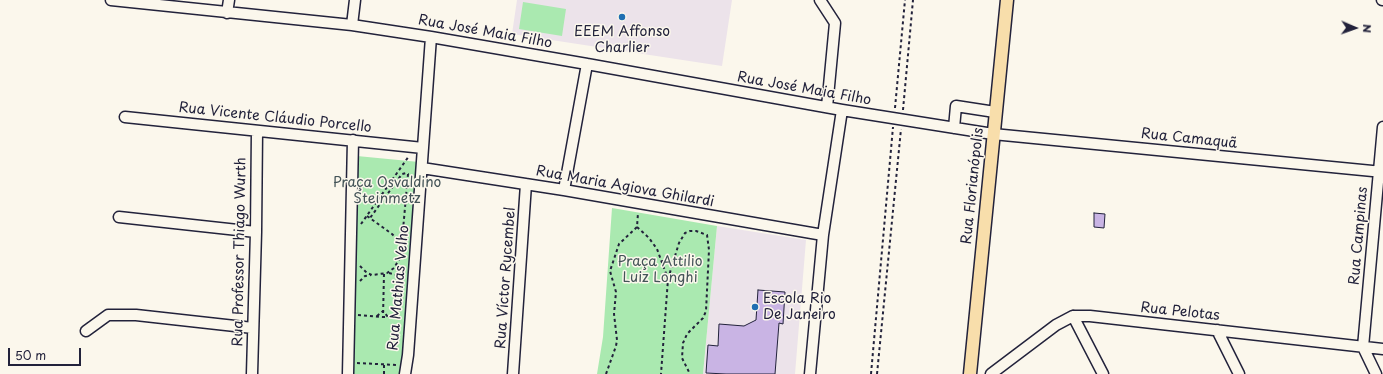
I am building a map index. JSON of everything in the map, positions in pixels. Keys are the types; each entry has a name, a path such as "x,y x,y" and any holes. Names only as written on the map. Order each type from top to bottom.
{"main road":[{"name":"Rua Florianópolis","path":"970,374 1006,0"}],"street":[{"name":"Rua José Maia Filho","path":"112,0 352,25 431,37 842,110 993,134"},
{"path":"227,13 229,0"},
{"path":"352,25 355,0"},
{"path":"820,0 836,23 826,107"},
{"name":"Rua Mathias Velho","path":"405,374 408,355 431,37"},
{"path":"564,190 587,64"},
{"path":"954,128 956,106 995,112"},
{"path":"810,374 823,235 842,110"},
{"name":"Rua Vicente Cláudio Porcello","path":"124,118 423,148"},
{"name":"Rua Campinas","path":"1363,347 1381,172 1383,127"},
{"name":"Rua Professor Thiago Wurth","path":"252,374 257,131"},
{"name":"Rua Camaquã","path":"993,134 1381,172"},
{"path":"348,374 353,140"},
{"name":"Rua Maria Agiova Ghilardi","path":"422,168 564,190 823,235"},
{"name":"Rua Víctor Rycembel","path":"513,374 526,184"},
{"path":"119,217 256,232"},
{"path":"86,331 108,315 136,315 253,328"},
{"path":"1073,316 1103,374"},
{"name":"Rua Pelotas","path":"991,374 1056,325 1073,316 1090,316 1383,349"},
{"path":"1217,330 1240,374"},
{"path":"1363,347 1376,374"}],"path":[{"path":"877,374 898,119 905,0"},
{"path":"871,374 898,119 913,0"},
{"path":"361,216 361,224 410,155"},
{"path":"367,216 402,242 408,174 406,172 402,174 370,218"},
{"path":"637,228 639,204"},
{"path":"637,228 649,238 657,249 668,279"},
{"path":"606,374 617,340 614,314 616,292 610,271 619,244 637,228"},
{"path":"661,374 668,279 679,243 685,233 696,231 707,235 709,242 706,311 703,318 687,334 681,352 684,364 690,374"},
{"path":"389,273 398,264 407,246"},
{"path":"662,261 673,262"},
{"path":"360,266 367,273 372,275"},
{"path":"360,282 363,277 389,273 397,275 405,282"},
{"path":"383,317 384,274"},
{"path":"374,316 379,315 383,311"},
{"path":"383,311 389,317"},
{"path":"360,312 365,316"},
{"path":"395,317 402,313"},
{"path":"358,316 402,318"},
{"path":"357,363 398,365"},
{"path":"384,364 384,374"}],"shaded area":[{"name":"EEEM Affonso Charlier","path":"517,0 732,0 722,66 512,34"},
{"name":"Escola Rio De Janeiro","path":"717,226 806,240 795,374 703,374"}],"green space":[{"path":"523,2 566,9 562,36 519,29"},
{"name":"Praça Osvaldino Steinmetz","path":"357,156 419,162 403,374 351,374"},
{"name":"Praça Attilio Luiz Longhi","path":"612,208 717,226 703,374 597,374 603,337"}],"building":[{"path":"1094,213 1105,214 1104,228 1094,227"},
{"path":"758,290 785,292 783,324 779,323 775,374 706,373 708,345 718,346 719,324 744,326 756,320"}],"place":[{"name":"EEEM Affonso Charlier","path":"622,17"},
{"name":"Escola Rio De Janeiro","path":"755,307"}]}
